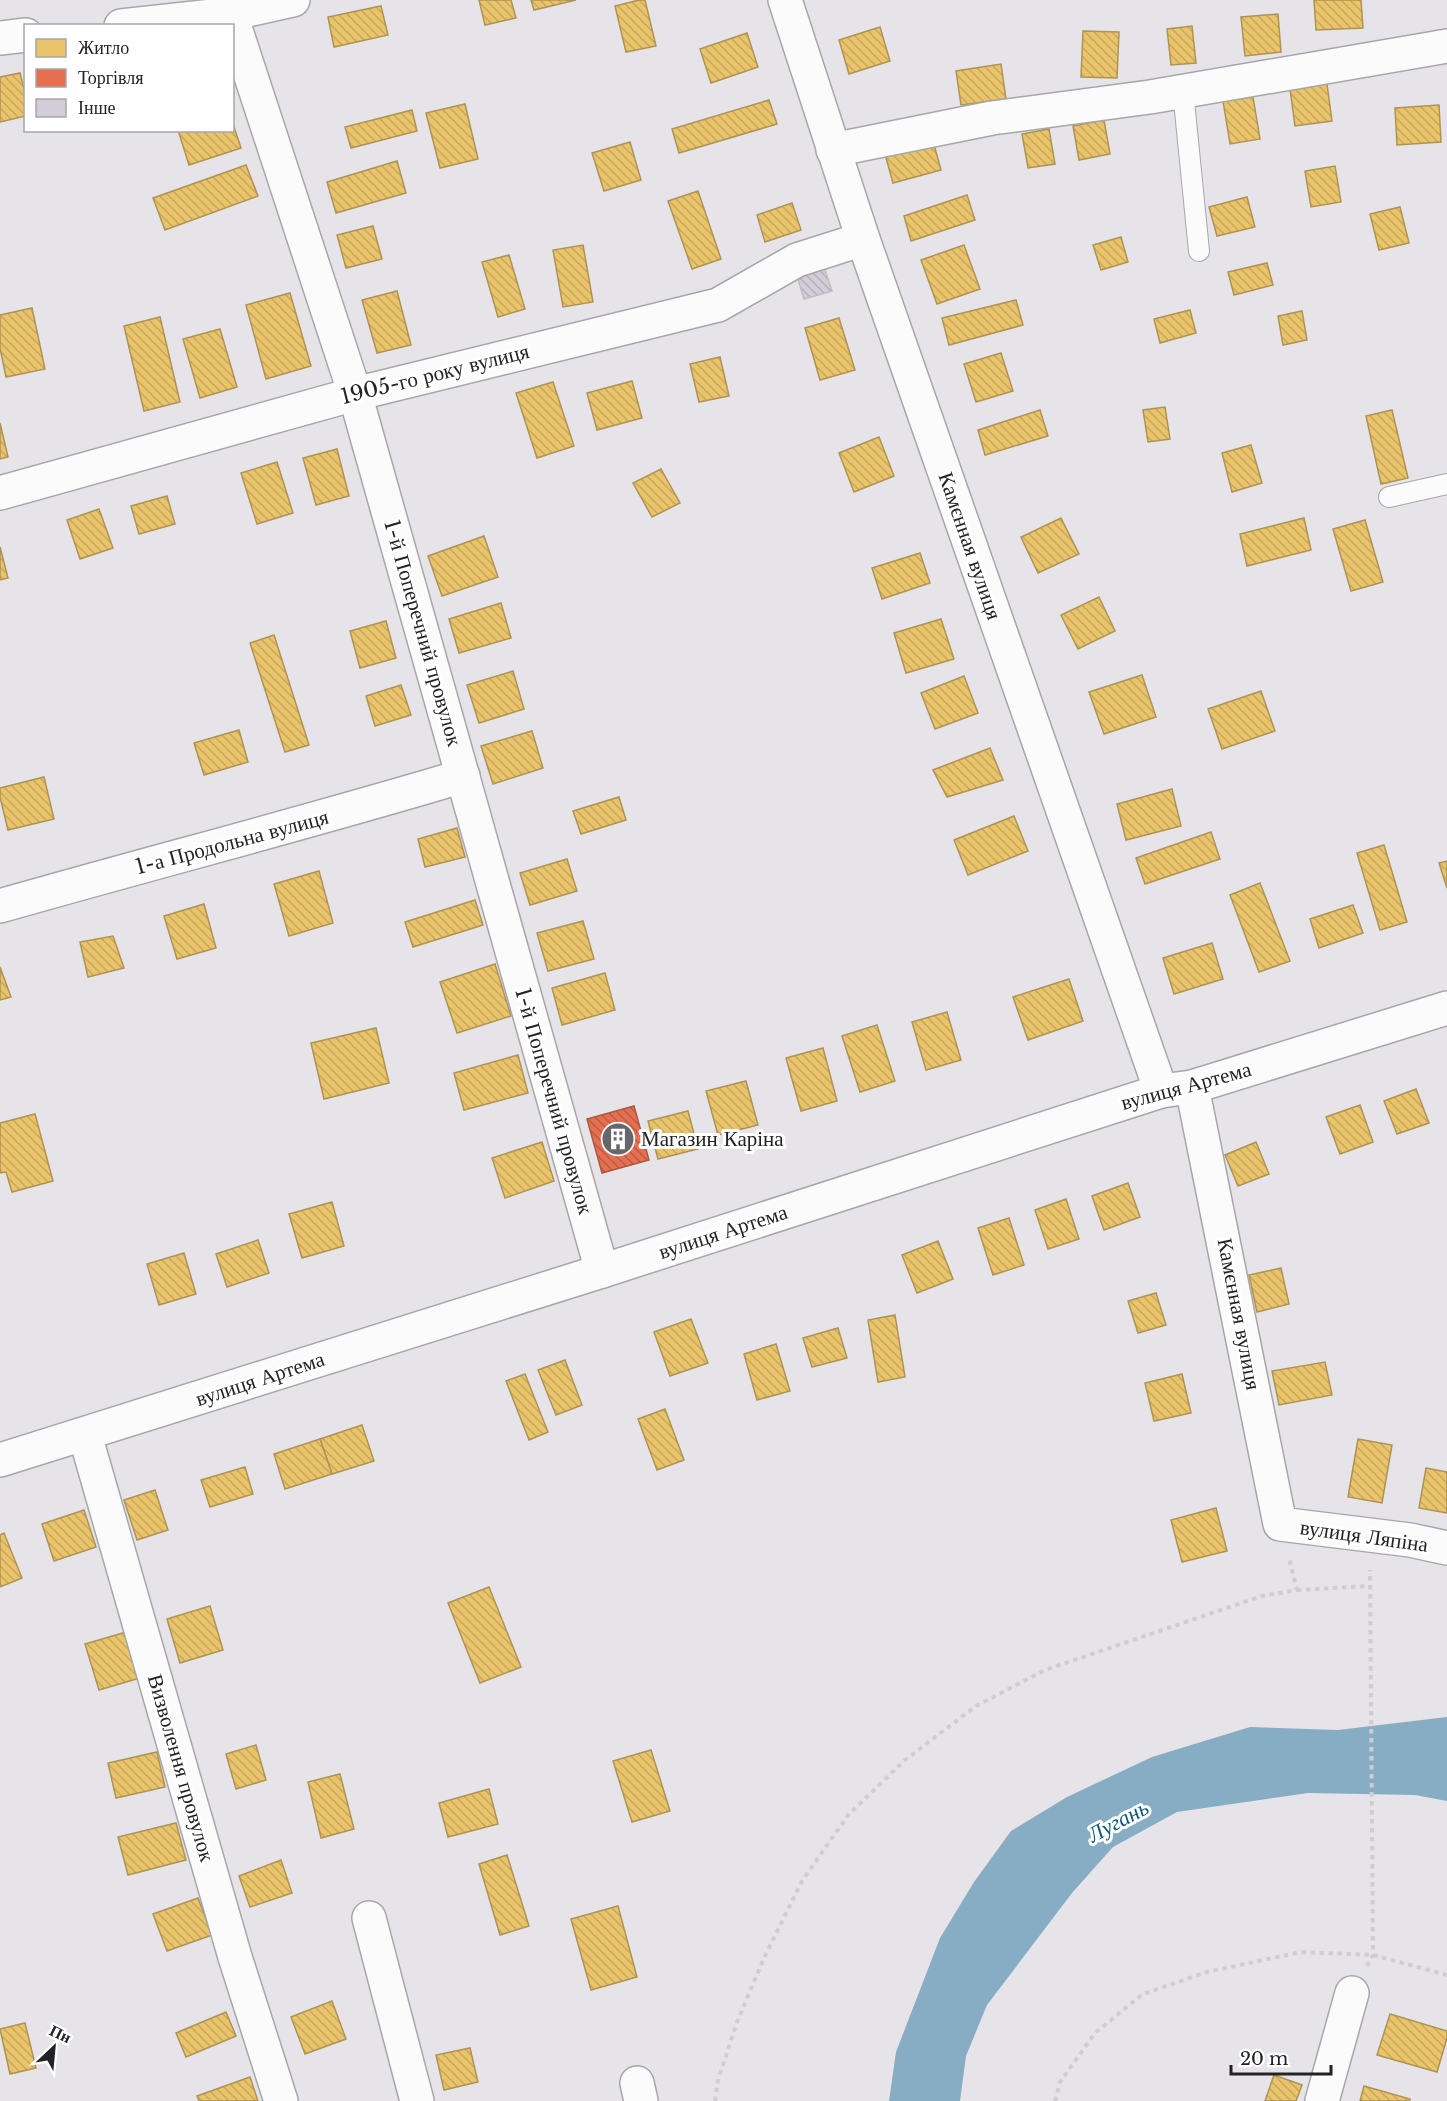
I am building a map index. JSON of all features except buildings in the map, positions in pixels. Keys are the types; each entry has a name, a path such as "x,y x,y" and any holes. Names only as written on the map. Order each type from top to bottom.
{"street":[{"path":"132,24 228,7 293,0"},
{"name":"Камєнная вулиця","path":"784,0 862,239 1183,1094 1280,1524"},
{"name":"1-й Поперечний провулок","path":"228,7 234,24"},
{"name":"1-й Поперечний провулок","path":"234,25 355,393 602,1270"},
{"path":"0,38 24,35"},
{"path":"833,150 992,118 1183,91 1447,46"},
{"name":"1905-го року вулиця","path":"0,493 355,393 718,305 797,260 862,239"},
{"name":"1-а Продольна вулиця","path":"0,906 326,817 463,776"},
{"name":"вулиця Артема","path":"0,1460 602,1270 1183,1094 1447,1008"},
{"name":"Визволення провулок","path":"85,1435 232,1946 281,2101"},
{"name":"вулиця Ляпіна","path":"1280,1524 1410,1540 1447,1548"},
{"path":"369,1918 417,2101"},
{"path":"1322,2101 1352,1993"}],"lane":[{"path":"1183,91 1199,252"},
{"path":"1389,497 1447,484"}],"path":[{"path":"1280,1524 1297,1590"},
{"path":"715,2101 718,2080 737,2022 764,1958 802,1881 849,1814 905,1760 976,1706 1045,1670 1263,1596 1297,1590 1369,1586 1372,1955"},
{"path":"1055,2101 1060,2082 1095,2033 1143,1994 1207,1972 1301,1952 1372,1955 1447,1975"}],"water":[{"name":"Лугань","path":"1447,1717 1447,1801 1415,1795 1308,1793 1177,1812 1113,1847 1072,1893 987,2005 966,2056 960,2101 889,2101 896,2052 940,1938 974,1882 1011,1831 1067,1797 1152,1757 1250,1727 1338,1730"}],"place":[{"name":"Магазин Каріна","path":"618,1139"}]}
